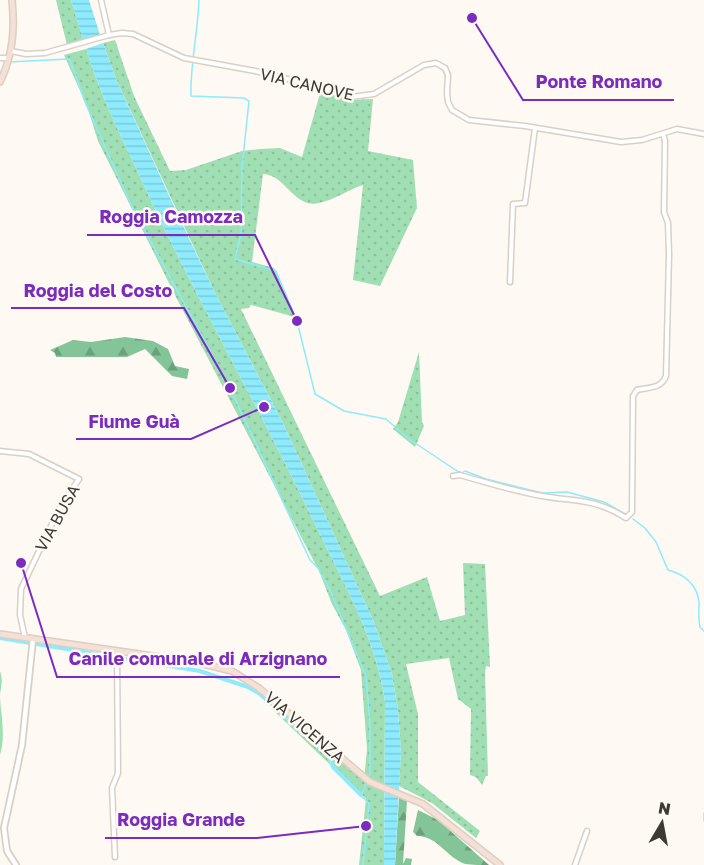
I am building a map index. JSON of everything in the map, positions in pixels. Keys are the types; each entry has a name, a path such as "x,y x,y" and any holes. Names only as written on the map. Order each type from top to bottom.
{"main road":[{"path":"0,82 11,51 14,31 12,0"},
{"name":"VIA VICENZA","path":"0,634 204,664 244,677 362,776 381,787 423,804 500,865"}],"street":[{"path":"101,0 109,35"},
{"name":"VIA CANOVE","path":"11,51 26,54 45,53 109,35 133,34 184,58 255,71 351,97 374,94 424,65 436,63 445,68 448,75 448,102 452,110 469,120 621,142 642,140 677,129 704,134"},
{"path":"510,282 513,204 525,203 535,128"},
{"path":"453,476 460,475 543,496 584,500 626,518 630,516 632,512 633,396 637,390 658,387 666,376 669,255 668,223 664,212 666,141 663,134"},
{"name":"VIA BUSA","path":"0,452 29,454 79,480 61,505 21,588 20,615 25,638"},
{"path":"16,865 7,850 4,828 22,746 33,639"},
{"path":"115,856 112,788 118,773 117,651"},
{"path":"574,865 586,831"}],"green space":[{"path":"56,0 71,0 83,39 67,45"},
{"path":"115,40 134,96 170,171 186,170 242,151 260,149 280,148 302,157 321,90 351,100 373,99 368,151 413,160 417,208 380,286 353,280 363,185 325,202 310,204 296,197 278,180 263,174 252,262 274,268 295,317 251,305 249,308 241,309 380,596 427,577 440,621 465,615 463,563 485,564 490,667 486,666 485,673 488,776 482,785 476,777 470,775 471,709 458,699 449,658 406,664 418,714 418,782 480,831 476,838 432,803 399,786 401,753 398,710 392,674 373,620 283,423 215,293 116,79 103,43"},
{"path":"86,49 109,110 158,215 294,481 367,634 375,656 385,702 384,865 359,865 366,799 273,710 276,707 364,781 367,749 361,670 346,630 332,604 319,571 177,299 98,141 87,106 64,55"},
{"path":"125,337 153,341 168,349 175,366 189,369 187,379 172,376 145,349 127,357 56,357 55,353 50,350 73,340 91,342"},
{"path":"419,352 424,426 415,447 393,429 398,422"},
{"path":"0,671 2,682 0,697"},
{"path":"0,697 3,734 0,755"},
{"path":"399,798 407,801 403,864 406,858 412,859 411,865 395,865"},
{"path":"418,810 438,820 489,865 465,864 452,857 431,839 417,836 413,832"}],"water":[{"path":"71,0 89,0 100,35 84,43"},
{"path":"103,43 116,79 177,213 215,293 283,423 373,620 392,674 398,710 401,753 395,865 384,865 385,702 375,656 348,590 180,260 109,110 86,49"}],"waterway":[{"path":"199,0 191,96 244,98 249,101 242,167 241,234 235,259 276,271 297,321 315,394 344,411 386,419 409,439 462,473 465,471 486,479 542,493 567,492 604,502 627,515"},
{"path":"9,62 70,60 85,102 131,205 230,388 310,560 318,568 329,588 366,676 370,725 370,774 361,796 369,803 363,865"},
{"path":"633,519 645,528 656,542 668,570 685,577 693,586 698,597 700,627 704,631"},
{"path":"0,638 200,671 248,687 260,694 328,756 333,767 361,795"},
{"path":"704,813 704,821"}],"place":[{"name":"Ponte Romano","path":"472,18"},
{"name":"Roggia Camozza","path":"297,321"},
{"name":"Roggia del Costo","path":"230,388"},
{"name":"Fiume Guà","path":"264,407"},
{"name":"Canile comunale di Arzignano","path":"21,563"},
{"name":"Roggia Grande","path":"366,826"}]}
